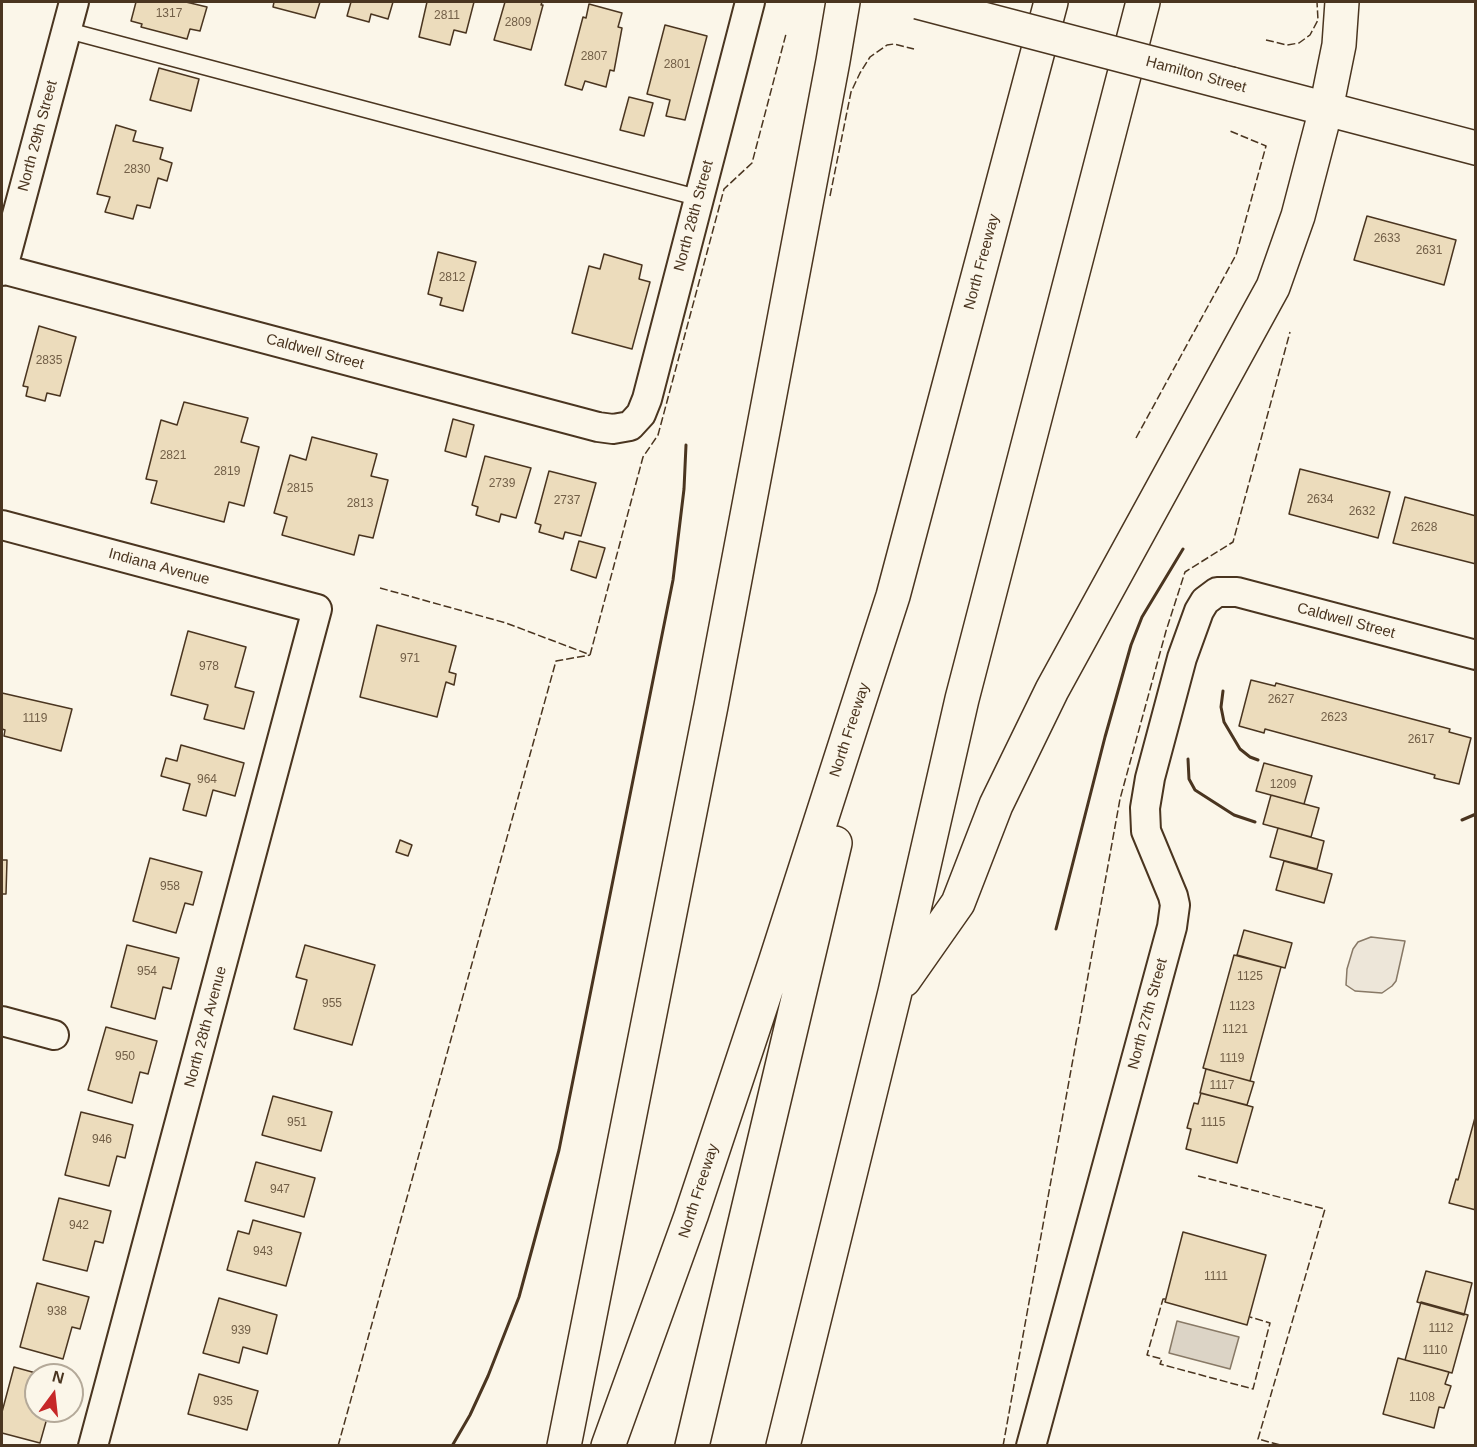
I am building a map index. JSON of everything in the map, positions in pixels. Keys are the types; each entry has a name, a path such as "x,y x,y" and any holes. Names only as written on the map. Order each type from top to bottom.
{"main road":[{"path":"564,1446 708,718 843,2"},
{"name":"Hamilton Street","path":"918,2 1476,148"},
{"name":"North Freeway","path":"608,1446 691,1216 893,596 1051,2"},
{"path":"783,1446 802,1360 854,1164 896,992 962,699 1143,2"},
{"path":"896,992 958,903 996,805 1052,690 1089,618 1261,312 1277,277 1291,239 1326,109 1339,45 1342,2"},
{"path":"692,1446 893,596"}],"street":[{"name":"North 29th Street","path":"2,270 74,2"},
{"name":"North 28th Street","path":"630,426 641,414 647,399 750,2"},
{"name":"Caldwell Street","path":"2,270 598,427 613,429 630,426"},
{"name":"Indiana Avenue","path":"2,525 317,609"},
{"name":"Caldwell Street","path":"1217,592 1237,592 1476,655"},
{"name":"North 27th Street","path":"1031,1446 1172,927 1175,905 1173,896 1146,831 1145,808 1150,778 1191,630 1205,601 1217,592"},
{"name":"North 28th Avenue","path":"93,1446 317,609"},
{"path":"2,1021 54,1035"}],"lane":[{"path":"66,30 699,198"}],"shaded area":[{"path":"1371,937 1405,941 1396,981 1382,993 1355,991 1346,985 1347,969 1353,949 1358,942"},
{"path":"1177,1321 1239,1337 1230,1369 1169,1353"}],"building":[{"path":"136,2 186,2 207,7 200,31 190,29 187,39 141,27 142,24 131,21"},
{"path":"274,2 320,2 315,18 273,7"},
{"path":"351,2 393,2 388,19 371,14 369,22 347,16"},
{"path":"427,2 474,2 466,33 454,30 450,45 419,37"},
{"path":"505,2 542,2 531,50 494,40"},
{"path":"589,4 622,13 618,27 622,28 614,71 610,70 606,87 585,81 582,90 565,85 583,17 586,18"},
{"path":"665,25 707,36 685,120 666,116 670,100 647,94"},
{"path":"159,68 199,79 191,111 150,100"},
{"path":"629,97 653,103 644,136 620,130"},
{"path":"116,125 136,131 133,141 163,148 160,159 172,163 167,181 158,178 150,208 137,205 133,219 105,212 110,197 97,194"},
{"path":"1367,216 1456,240 1444,285 1354,260"},
{"path":"438,252 476,262 463,311 440,305 442,298 428,294"},
{"path":"604,254 642,265 639,279 650,282 632,349 572,333 589,266 600,269"},
{"path":"39,326 76,337 60,396 47,393 45,401 26,396 28,387 23,386"},
{"path":"184,402 248,418 241,442 259,447 244,506 229,502 224,522 151,503 157,481 146,479 161,420 177,425"},
{"path":"453,419 474,425 466,457 445,451"},
{"path":"312,437 377,454 371,476 388,480 373,538 359,535 354,555 282,535 287,517 274,513 290,455 306,460"},
{"path":"485,456 531,468 516,518 501,514 499,522 476,515 478,507 472,505"},
{"path":"1300,469 1390,492 1378,538 1289,514"},
{"path":"549,471 596,483 581,536 565,532 563,539 539,532 541,525 535,523"},
{"path":"1405,497 1476,516 1476,564 1393,543"},
{"path":"579,541 605,548 596,578 571,570"},
{"path":"377,625 456,646 449,672 456,674 454,685 446,682 437,717 360,697"},
{"path":"188,631 246,647 235,687 254,692 244,729 204,719 208,705 171,695"},
{"path":"1251,680 1275,686 1276,683 1450,729 1449,732 1471,738 1459,784 1434,778 1435,775 1265,729 1264,733 1239,726"},
{"path":"2,693 72,709 61,751 4,736"},
{"path":"181,745 244,763 235,796 213,790 206,816 183,810 190,784 161,776 166,758 177,761"},
{"path":"1264,763 1312,776 1304,804 1256,791"},
{"path":"1271,795 1319,808 1311,837 1263,824"},
{"path":"1278,828 1324,841 1317,869 1270,857"},
{"path":"400,840 412,845 408,856 396,852"},
{"path":"150,858 202,872 193,905 185,903 176,933 133,921"},
{"path":"2,860 7,860 6,894 2,894"},
{"path":"1284,861 1332,874 1324,903 1276,890"},
{"path":"1244,930 1292,943 1285,968 1237,955"},
{"path":"127,945 179,958 171,989 163,987 155,1019 111,1007"},
{"path":"305,945 375,965 352,1045 294,1029 307,980 296,977"},
{"path":"1234,955 1281,967 1250,1081 1203,1068"},
{"path":"106,1027 157,1041 148,1074 140,1072 132,1103 88,1090"},
{"path":"1206,1069 1254,1082 1247,1105 1200,1093"},
{"path":"1201,1093 1253,1107 1237,1163 1186,1149 1191,1129 1187,1128 1194,1103 1198,1104"},
{"path":"273,1096 332,1112 321,1151 262,1135"},
{"path":"81,1112 133,1125 125,1158 117,1156 109,1186 65,1175"},
{"path":"1476,1114 1476,1210 1449,1203 1456,1179 1458,1180"},
{"path":"256,1162 315,1178 304,1217 245,1201"},
{"path":"59,1198 111,1211 103,1243 95,1241 87,1271 43,1260"},
{"path":"253,1220 301,1233 286,1286 227,1270 238,1231 249,1234"},
{"path":"1183,1232 1266,1255 1247,1325 1165,1302"},
{"path":"1426,1271 1472,1283 1464,1315 1417,1302"},
{"path":"37,1283 89,1297 80,1329 72,1327 63,1359 20,1347"},
{"path":"219,1298 277,1315 267,1354 243,1347 239,1363 203,1353"},
{"path":"1421,1302 1468,1315 1452,1373 1405,1360"},
{"path":"1398,1358 1449,1372 1445,1384 1451,1386 1444,1408 1439,1407 1434,1428 1383,1414"},
{"path":"14,1367 24,1370 24,1423 46,1423 40,1443 2,1433 2,1412"},
{"path":"199,1374 258,1391 247,1430 188,1414"}],"fence":[{"path":"1266,40 1287,45 1299,43 1310,35 1318,20 1317,2"},
{"path":"590,655 643,457 658,435 724,189 752,163 786,34"},
{"path":"830,196 851,92 860,73 870,57 887,45 894,44 914,49"},
{"path":"1136,438 1236,255 1266,146 1230,131"},
{"path":"1003,1446 1120,799 1166,631 1185,572 1233,542 1290,332"},
{"path":"380,588 506,623 588,654"},
{"path":"338,1446 556,661 590,655"},
{"path":"1198,1176 1325,1209 1258,1439 1284,1446"},
{"path":"1165,1299 1163,1299 1147,1355 1162,1359 1160,1364 1253,1389 1270,1323 1250,1317"}],"wall":[{"path":"452,1446 470,1415 488,1376 519,1297 559,1150 673,580 684,489 686,445"},
{"path":"1056,929 1131,645 1142,617 1183,549"},
{"path":"1223,691 1221,707 1224,722 1240,749 1258,760"},
{"path":"1188,759 1189,779 1195,790 1234,815 1255,822"},
{"path":"1462,820 1476,814"}]}
